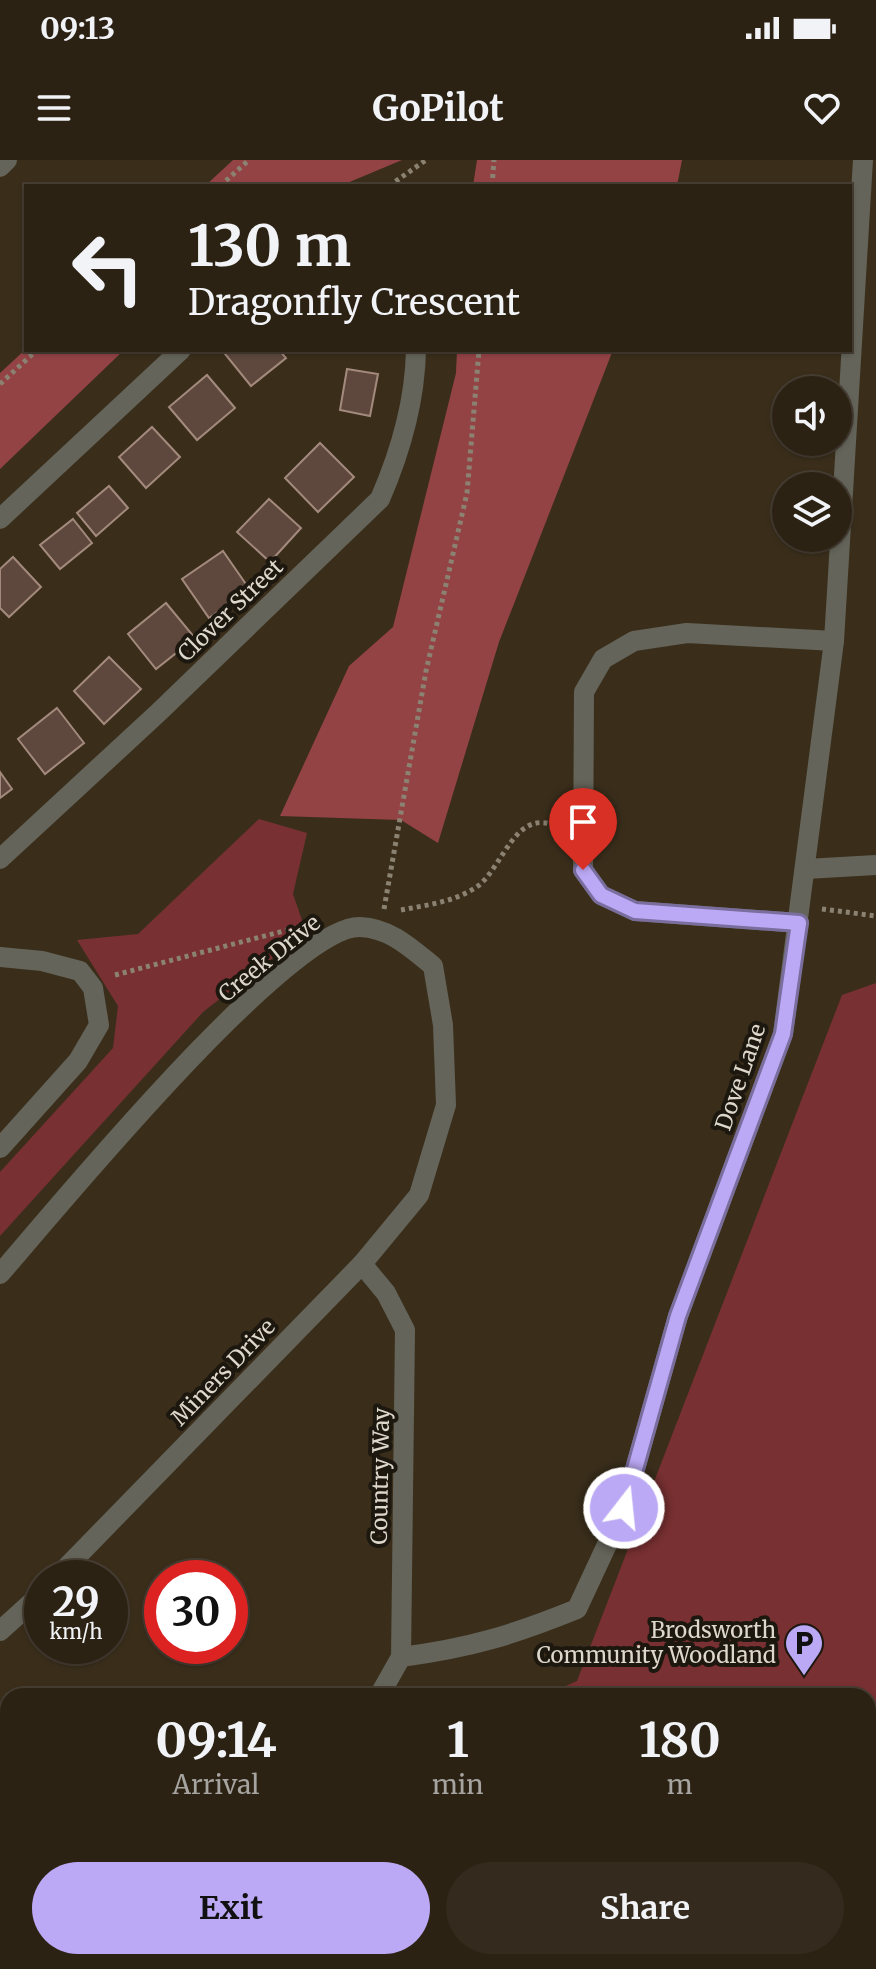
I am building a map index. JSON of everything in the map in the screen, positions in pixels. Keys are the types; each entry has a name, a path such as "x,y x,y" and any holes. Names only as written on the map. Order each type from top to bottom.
{"street":[{"path":"0,167 7,160"},
{"name":"Dove Lane","path":"852,342 863,160"},
{"path":"0,519 179,352"},
{"name":"Clover Street","path":"0,859 159,712 380,499 397,458 416,352"},
{"name":"Dove Lane","path":"401,1657 458,1650 507,1637 577,1609 624,1508 678,1316 783,1034 834,641 851,352"},
{"path":"800,915 635,911 601,895 583,870 584,692 603,659 634,641 687,633 834,641"},
{"path":"806,869 876,865"},
{"name":"Creek Drive","path":"0,1274 174,1074 258,991 330,934 359,927 398,936 433,966 443,1025 446,1105 419,1195"},
{"path":"0,957 42,961 80,971 93,988 99,1025 78,1061 0,1148"},
{"name":"Miners Drive","path":"74,1560 362,1264 419,1195"},
{"name":"Country Way","path":"362,1264 386,1293 405,1330 401,1657 384,1688"},
{"path":"0,1631 24,1609"}],"path":[{"path":"222,184 249,160"},
{"path":"392,184 426,160"},
{"path":"492,184 494,160"},
{"path":"0,384 35,352"},
{"path":"479,352 467,493 426,671 406,801 383,914 452,900 480,885 515,835 530,824"},
{"path":"800,915 876,916"},
{"path":"93,988 117,974 309,924 330,934"}],"shaded area":[{"path":"233,160 402,160 345,184 207,184"},
{"path":"477,160 682,160 677,184 473,184"},
{"path":"24,351 122,352 0,469 0,373"},
{"path":"457,352 612,352 499,642 438,843 401,820 280,816 349,666 393,627 456,373"},
{"path":"259,819 307,833 293,894 306,932 203,1012 0,1236 0,1172 113,1048 118,1006 77,940 138,934"},
{"path":"876,983 876,1688 561,1688 577,1681 842,995"}],"building":[{"path":"281,352 286,358 251,386 225,354"},
{"path":"347,369 378,374 370,416 340,410"},
{"path":"207,375 235,408 197,440 169,407"},
{"path":"152,427 180,457 146,488 119,457"},
{"path":"320,443 354,477 318,512 285,478"},
{"path":"109,486 128,508 96,536 77,513"},
{"path":"269,499 301,528 270,562 237,532"},
{"path":"73,519 92,543 60,569 40,545"},
{"path":"223,551 250,590 209,618 182,579"},
{"path":"13,557 41,587 9,617 0,608 0,569"},
{"path":"166,603 195,638 156,669 128,634"},
{"path":"109,657 141,689 104,724 74,691"},
{"path":"57,708 84,743 45,774 18,739"},
{"path":"0,772 12,789 0,798"}],"place":[{"name":"Brodsworth Community Woodland","path":"804,1677"}],"route":[{"path":"583,870 601,895 635,911 799,923 783,1034 678,1316 624,1508"}]}
